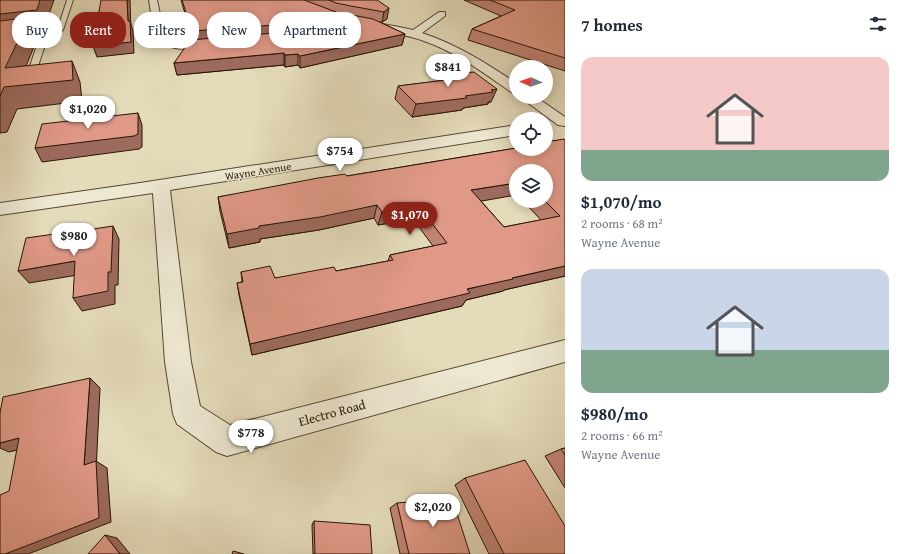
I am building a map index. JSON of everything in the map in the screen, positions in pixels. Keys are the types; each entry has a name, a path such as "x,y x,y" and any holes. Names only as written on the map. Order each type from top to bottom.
{"street":[{"path":"154,0 160,39 168,46 187,47 207,45"},
{"path":"299,0 319,12"},
{"path":"414,34 442,14"},
{"path":"361,24 414,34 462,53 509,84"},
{"path":"537,104 564,122"},
{"path":"553,124 564,122"},
{"name":"Wayne Avenue","path":"0,209 160,186 509,131"},
{"name":"Electro Road","path":"160,186 178,362 187,414 227,441 565,351"}],"lane":[{"path":"0,37 55,32 61,28 70,0"},
{"path":"0,43 43,39 28,84"}],"building":[{"path":"0,0 40,0 37,10 0,14"},
{"path":"101,0 127,0 131,42 126,43 126,12 99,12"},
{"path":"182,0 304,0 336,12 269,12 269,25 261,26 261,12 207,12 207,30 199,30 199,12 186,12"},
{"path":"329,0 377,0 389,8 384,12 336,3"},
{"path":"490,0 565,0 565,58 472,29 515,10"},
{"path":"361,17 373,19 405,34 361,43"},
{"path":"12,20 12,48 15,48 5,68 72,61 73,80 4,87 0,96 0,21"},
{"path":"261,34 269,34 269,48 338,48 300,56 298,54 285,55 284,53 174,63 184,48 199,48 199,39 207,39 207,48 261,48"},
{"path":"474,72 497,89 491,90 493,92 465,96 467,98 416,104 398,86 445,80 440,76"},
{"path":"138,113 138,134 134,136 35,148 42,124"},
{"path":"564,139 565,266 467,289 470,293 250,344 237,283 243,282 241,272 270,266 275,278 334,267 336,271 393,260 390,255 447,243 418,205 382,212 377,205 320,217 259,226 259,228 227,234 218,197 318,178 345,174 347,176 509,149 509,156 553,156 553,141"},
{"path":"113,226 111,272 108,272 108,291 73,298 75,261 18,271 26,238"},
{"path":"90,378 84,465 96,461 99,518 5,554 0,554 0,495 9,491 19,438 0,443 0,413 3,397"},
{"path":"565,448 565,455 561,449"},
{"path":"525,460 565,526 565,554 504,554 465,478"},
{"path":"452,498 470,554 409,554 397,503"},
{"path":"314,521 370,525 372,554 315,554"},
{"path":"105,535 120,554 88,554"},
{"path":"233,551 244,554 232,554"}]}
